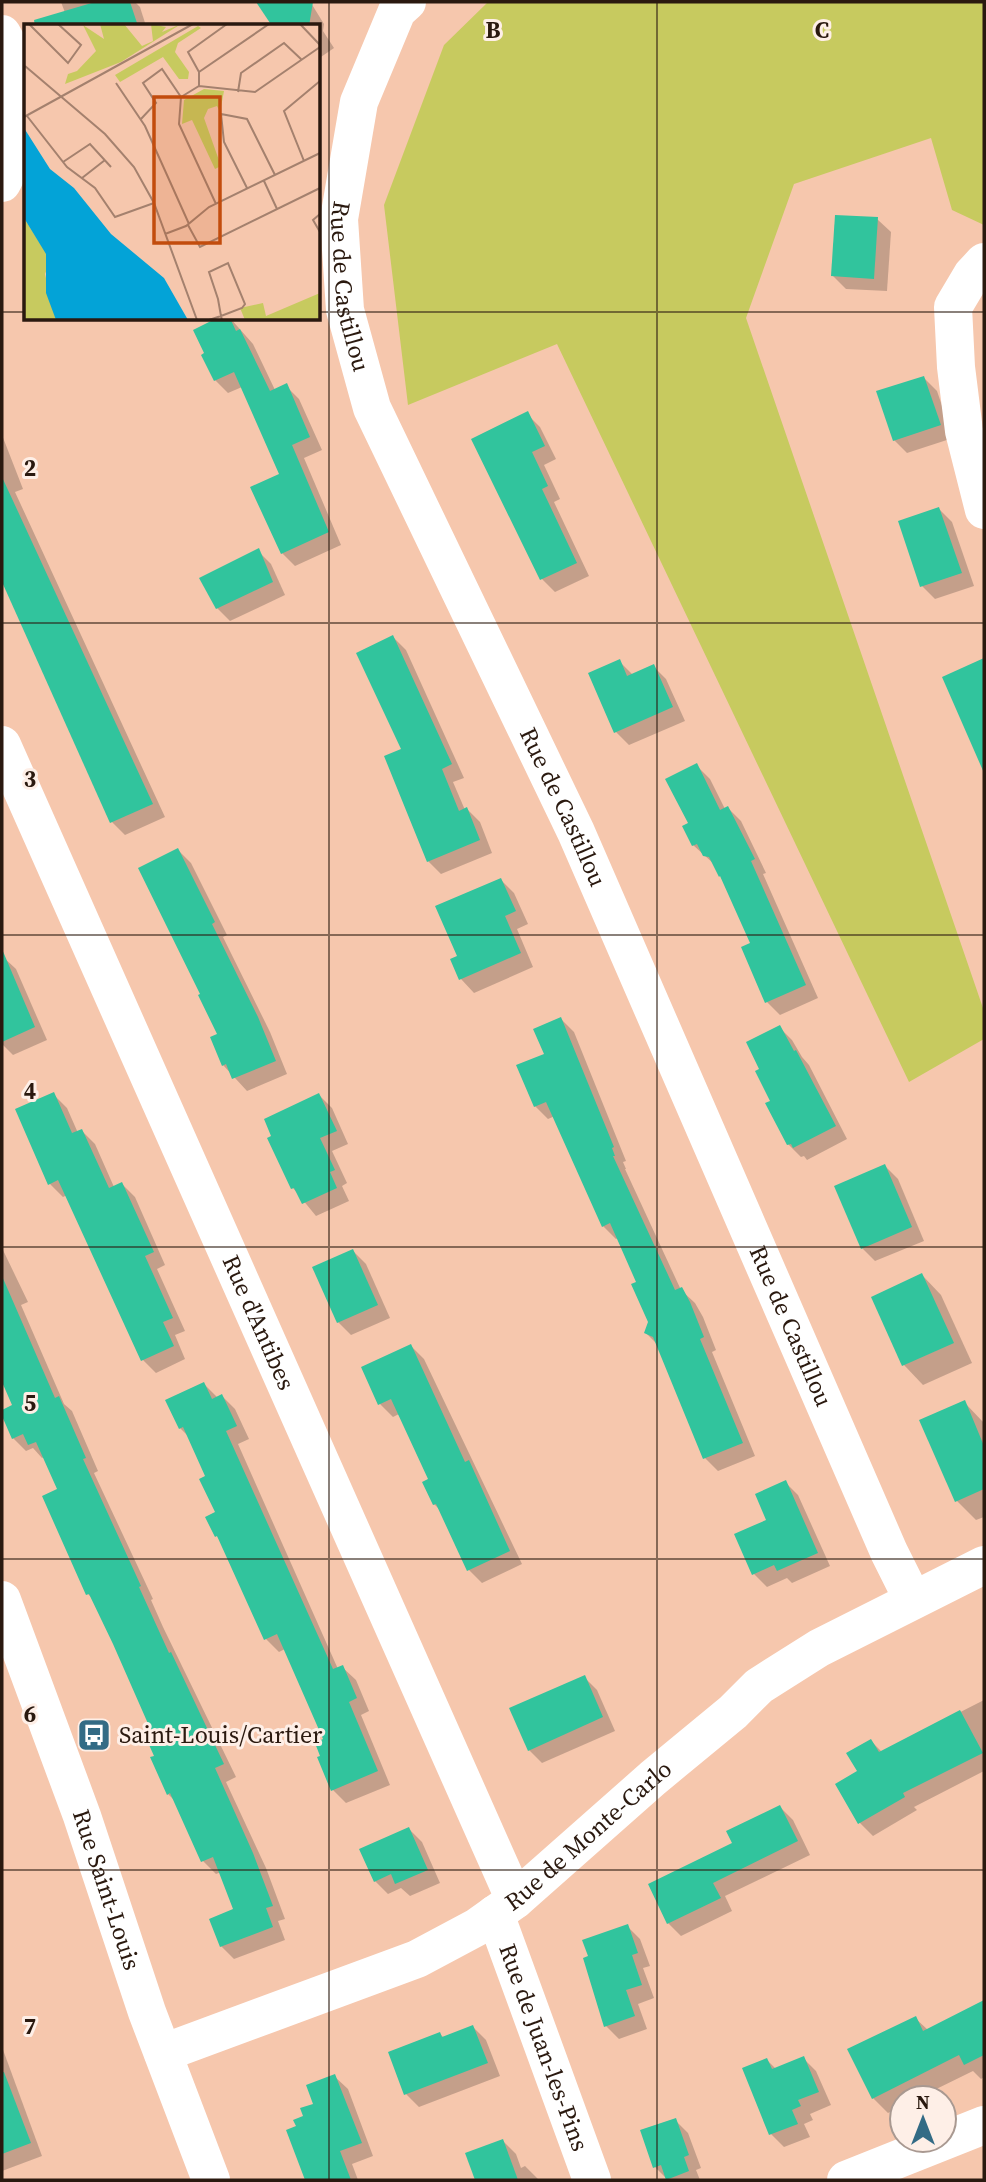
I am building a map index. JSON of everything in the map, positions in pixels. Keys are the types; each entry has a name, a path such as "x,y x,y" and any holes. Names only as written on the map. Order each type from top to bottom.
{"street":[{"name":"Rue de Castillou","path":"398,5 359,102 340,219 345,310 372,408 576,832 889,1552 913,1600"},
{"path":"2,34 12,51 20,75 21,99 2,183"},
{"path":"984,262 972,275 954,307 956,367 964,431 984,510"},
{"name":"Rue d'Antibes","path":"2,745 505,1907"},
{"name":"Rue de Monte-Carlo","path":"163,2053 418,1959 445,1946 505,1907 733,1712 759,1686 819,1648 984,1565"},
{"name":"Rue Saint-Louis","path":"2,1600 82,1816 163,2053 211,2180"},
{"name":"Rue de Juan-les-Pins","path":"505,1907 592,2180"},
{"path":"846,2180 984,2124"}],"shaded area":[{"path":"488,2 984,2 984,225 952,210 931,138 794,184 746,318 984,1011 984,1039 909,1082 557,344 408,405 384,205 444,45"}],"building":[{"path":"95,2 130,2 137,24 35,24 34,20"},
{"path":"256,2 313,2 309,24 271,24"},
{"path":"835,215 878,217 874,279 831,276"},
{"path":"213,320 231,320 236,331 240,329 270,391 287,383 310,437 292,445 329,532 281,554 250,487 279,474 234,372 214,381 201,355 204,353 193,330"},
{"path":"924,376 941,425 893,441 876,391"},
{"path":"528,411 545,446 532,452 548,486 542,489 577,563 540,580 471,439"},
{"path":"2,477 153,804 110,823 2,582"},
{"path":"939,507 962,573 920,587 898,521"},
{"path":"259,548 273,582 216,609 199,578"},
{"path":"393,635 452,764 442,769 459,811 467,807 480,840 427,862 384,756 401,749 356,653"},
{"path":"984,658 984,773 942,677"},
{"path":"620,659 627,676 654,664 673,707 614,733 588,673"},
{"path":"697,763 720,810 728,806 755,859 751,861 806,985 765,1003 741,947 750,943 709,857 703,856 697,844 692,846 682,826 688,823 665,779"},
{"path":"178,848 215,922 212,924 258,1017 276,1061 232,1079 226,1064 222,1066 210,1037 217,1034 198,995 200,994 138,868"},
{"path":"501,878 516,911 505,916 521,953 459,980 450,959 457,956 435,906"},
{"path":"2,949 35,1027 2,1042"},
{"path":"561,1017 614,1147 613,1156 675,1290 682,1287 690,1302 704,1337 700,1339 743,1443 703,1459 653,1337 644,1333 648,1322 631,1284 636,1282 610,1223 602,1227 546,1102 534,1107 516,1065 544,1054 533,1029"},
{"path":"780,1025 836,1126 793,1148 791,1144 787,1145 765,1103 770,1101 755,1071 759,1069 746,1042"},
{"path":"54,1092 72,1133 82,1129 109,1188 122,1182 154,1252 145,1256 173,1318 163,1322 174,1346 141,1361 58,1180 48,1185 15,1109"},
{"path":"319,1093 337,1131 320,1138 335,1170 330,1172 337,1188 302,1204 294,1188 291,1189 267,1138 271,1136 264,1119"},
{"path":"885,1164 912,1227 861,1249 834,1186"},
{"path":"353,1249 378,1305 337,1323 312,1267"},
{"path":"922,1273 954,1343 902,1366 871,1297"},
{"path":"2,1276 55,1398 59,1396 86,1458 83,1459 169,1653 171,1652 224,1764 215,1768 273,1906 266,1908 273,1927 220,1947 209,1919 233,1909 213,1857 201,1862 170,1793 167,1795 150,1757 154,1756 146,1738 153,1735 42,1496 57,1489 36,1442 28,1445 23,1434 12,1439 2,1416 2,1410 12,1405 2,1382"},
{"path":"411,1344 465,1462 469,1460 510,1551 467,1571 436,1504 433,1505 422,1482 428,1479 391,1399 378,1405 361,1367"},
{"path":"204,1382 212,1399 222,1394 237,1426 226,1431 333,1669 343,1665 357,1698 349,1702 378,1771 331,1791 317,1757 320,1756 315,1743 323,1739 277,1634 264,1640 217,1536 215,1537 205,1517 215,1512 199,1479 205,1476 183,1427 179,1429 165,1400"},
{"path":"965,1400 984,1446 984,1489 955,1502 919,1420"},
{"path":"786,1480 818,1553 777,1571 774,1565 752,1575 734,1534 766,1520 755,1494"},
{"path":"585,1675 603,1717 528,1751 509,1708"},
{"path":"960,1710 983,1753 903,1793 905,1797 858,1824 835,1784 857,1771 846,1753 871,1739 879,1752"},
{"path":"780,1805 798,1841 713,1883 721,1898 667,1924 648,1884 732,1843 726,1831"},
{"path":"409,1827 428,1870 395,1884 391,1874 374,1882 359,1849"},
{"path":"628,1924 638,1953 632,1955 642,1985 626,1990 635,2016 604,2027 583,1958 588,1956 582,1940"},
{"path":"984,2000 984,2055 964,2065 959,2055 902,2084 888,2084 888,2091 872,2099 847,2049 916,2016 923,2031"},
{"path":"473,2025 488,2063 404,2095 388,2052 440,2032 442,2037"},
{"path":"804,2056 819,2092 798,2100 801,2106 792,2110 798,2124 769,2135 742,2068 767,2058 772,2069"},
{"path":"2,2072 31,2143 2,2154"},
{"path":"335,2074 362,2143 340,2151 351,2180 305,2180 286,2130 296,2126 293,2120 303,2116 300,2108 313,2104 306,2085"},
{"path":"676,2118 689,2155 684,2157 689,2171 666,2180 661,2165 653,2168 640,2130"},
{"path":"503,2139 518,2180 475,2180 465,2153"}],"place":[{"name":"Saint-Louis/Cartier","path":"94,1735"}]}
